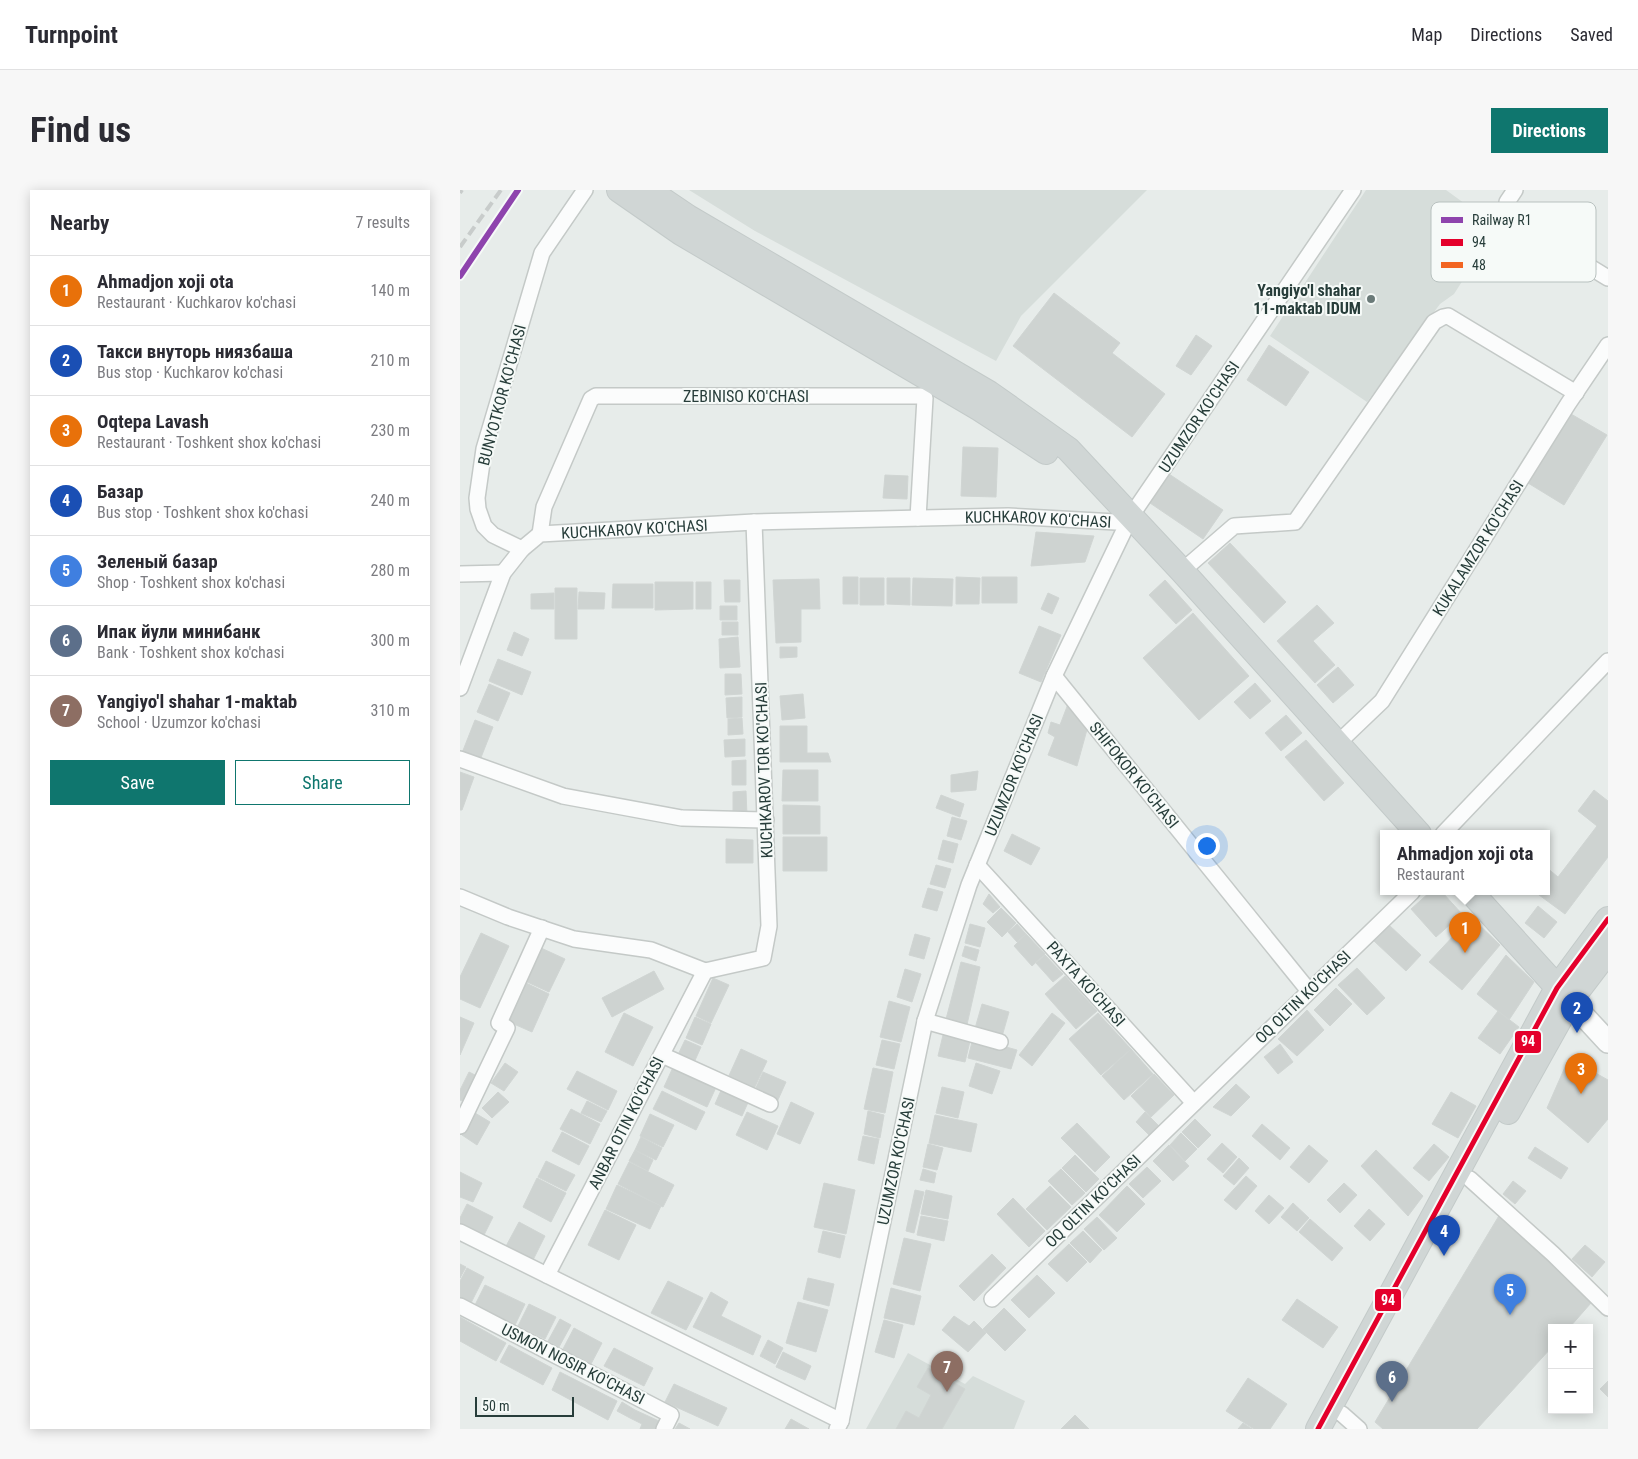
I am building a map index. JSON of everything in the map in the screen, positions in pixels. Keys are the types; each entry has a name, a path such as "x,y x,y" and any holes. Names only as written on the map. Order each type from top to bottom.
{"main road":[{"path":"619,190 681,233 984,401"},
{"path":"648,190 688,217 984,401 1026,438 1131,516"},
{"name":"KUCHKAROV KO'CHASI","path":"1131,516 1415,830"},
{"path":"1474,895 1608,1042"},
{"path":"1318,1429 1608,919"},
{"path":"1345,1424 1564,995 1608,951"}],"street":[{"name":"BUNYOTKOR KO'CHASI","path":"522,549 493,535 484,526 477,498 484,449 542,253 585,190"},
{"name":"UZUMZOR KO'CHASI","path":"839,1425 925,1021 969,885 1054,676 1131,516 1353,190"},
{"path":"1508,202 1515,190"},
{"path":"1596,271 1608,278"},
{"path":"1182,571 1234,526 1295,522 1434,322 1443,317 1448,316 1576,393"},
{"name":"KUKALAMZOR KO'CHASI","path":"1338,743 1382,701 1608,345"},
{"name":"ZEBINISO KO'CHASI","path":"540,534 544,506 591,399 596,396 924,396 918,518"},
{"name":"KUCHKAROV KO'CHASI","path":"522,549 540,534 754,522 1008,516 1116,522 1131,516"},
{"name":"KUCHKAROV TOR KO'CHASI","path":"705,971 763,958 770,926 754,522"},
{"path":"460,688 503,574 522,549"},
{"path":"460,574 503,574"},
{"path":"1447,830 1608,662"},
{"name":"SHIFOKOR KO'CHASI","path":"1054,676 1309,991"},
{"path":"460,758 563,796 682,818 766,820"},
{"name":"PAXTA KO'CHASI","path":"977,865 1194,1103"},
{"name":"OQ OLTIN KO'CHASI","path":"992,1299 1409,895"},
{"path":"460,897 508,917 574,939 651,950 705,971"},
{"path":"460,1126 507,1028 499,1023 542,928"},
{"name":"ANBAR OTIN KO'CHASI","path":"548,1275 705,971"},
{"path":"925,1021 1000,1042"},
{"path":"662,1055 770,1104"},
{"path":"1470,1179 1553,1254 1608,1308"},
{"path":"460,1232 548,1275 839,1425"},
{"name":"USMON NOSIR KO'CHASI","path":"460,1306 671,1415 664,1429"}],"shaded area":[{"path":"689,190 1147,190 1021,316 996,361 755,231"},
{"name":"Yangiyo'l shahar 11-maktab IDUM","path":"1366,190 1446,190 1463,202 1431,202 1431,282 1462,282 1454,294 1440,304 1367,402 1270,336"},
{"path":"908,1353 965,1384 973,1376 1025,1401 1014,1429 866,1429"}],"building":[{"path":"1054,293 1120,343 1112,353 1165,394 1132,437 1013,346"},
{"path":"1196,335 1212,346 1191,375 1176,366"},
{"path":"1269,345 1309,372 1286,406 1247,380"},
{"path":"1571,414 1607,435 1564,505 1528,483"},
{"path":"963,447 998,448 996,497 961,496"},
{"path":"1169,474 1223,510 1203,539 1150,503"},
{"path":"885,475 908,476 907,499 883,498"},
{"path":"1036,532 1094,536 1085,562 1031,566"},
{"path":"1230,543 1286,602 1264,623 1208,563"},
{"path":"843,577 858,577 858,604 843,604"},
{"path":"956,577 980,578 979,604 956,604"},
{"path":"982,577 1017,577 1017,603 982,603"},
{"path":"860,578 884,578 884,605 860,605"},
{"path":"887,578 910,578 910,605 887,604"},
{"path":"913,578 953,579 952,606 912,605"},
{"path":"819,579 820,609 801,609 801,642 776,643 773,580"},
{"path":"724,580 740,580 740,602 725,602"},
{"path":"1165,580 1192,610 1176,624 1149,595"},
{"path":"655,582 693,582 693,609 655,610"},
{"path":"696,582 711,582 711,609 696,609"},
{"path":"613,584 653,584 653,608 612,608"},
{"path":"555,588 577,588 577,639 555,639"},
{"path":"579,592 605,593 604,609 578,609"},
{"path":"554,593 554,609 531,609 531,594"},
{"path":"1048,593 1059,598 1052,614 1041,609"},
{"path":"1317,605 1334,623 1313,641 1335,665 1315,683 1277,641"},
{"path":"720,606 737,606 737,620 720,620"},
{"path":"1193,613 1249,676 1199,720 1143,658"},
{"path":"722,622 738,622 738,635 722,635"},
{"path":"1039,626 1061,635 1041,682 1019,673"},
{"path":"514,632 529,639 522,656 507,650"},
{"path":"738,637 740,667 720,668 719,639"},
{"path":"780,647 797,647 797,657 780,658"},
{"path":"498,659 531,672 522,695 489,681"},
{"path":"1338,667 1354,685 1333,703 1317,685"},
{"path":"725,674 741,674 742,694 725,695"},
{"path":"1255,683 1271,701 1250,719 1234,702"},
{"path":"489,684 510,693 498,721 477,712"},
{"path":"803,694 805,718 782,720 780,696"},
{"path":"742,697 742,717 727,718 726,698"},
{"path":"1068,704 1088,726 1077,766 1048,755 1055,737 1048,733 1051,722 1060,725"},
{"path":"1286,715 1302,733 1281,751 1265,733"},
{"path":"742,718 743,734 728,735 728,719"},
{"path":"475,720 493,727 480,760 462,753"},
{"path":"780,726 807,726 807,753 828,753 831,762 780,762"},
{"path":"745,739 745,756 725,757 724,740"},
{"path":"1306,740 1344,783 1324,801 1285,757"},
{"path":"746,760 746,785 732,785 732,761"},
{"path":"783,770 818,770 818,801 782,801"},
{"path":"978,771 976,790 951,792 951,775"},
{"path":"460,772 474,777 462,810 460,810"},
{"path":"1594,790 1608,801 1608,857 1565,914 1539,895 1550,895 1550,870 1558,877 1597,826 1578,811"},
{"path":"746,791 747,816 733,816 733,792"},
{"path":"941,795 964,804 960,817 936,808"},
{"path":"783,805 820,806 820,834 783,834"},
{"path":"952,817 967,821 961,840 947,836"},
{"path":"1012,834 1040,848 1031,865 1004,851"},
{"path":"783,837 827,837 827,871 783,871"},
{"path":"726,839 753,840 753,863 726,863"},
{"path":"943,840 958,844 953,863 938,859"},
{"path":"936,865 951,869 945,888 930,884"},
{"path":"928,888 943,892 937,911 922,907"},
{"path":"989,894 1000,907 993,913 983,904"},
{"path":"1427,895 1445,895 1462,914 1436,937 1411,909"},
{"path":"1538,906 1557,922 1544,938 1525,923"},
{"path":"1001,908 1016,923 1002,937 987,922"},
{"path":"1471,917 1500,945 1462,990 1429,962"},
{"path":"970,924 985,928 980,947 965,943"},
{"path":"1017,924 1026,934 1017,942 1008,932"},
{"path":"1389,925 1421,955 1406,971 1374,941"},
{"path":"481,933 509,946 480,1008 460,999 460,977"},
{"path":"915,934 930,938 924,959 909,955"},
{"path":"1026,934 1045,954 1032,966 1014,946"},
{"path":"965,946 979,950 976,961 962,956"},
{"path":"541,948 565,959 549,992 525,981"},
{"path":"1045,955 1063,974 1053,982 1036,963"},
{"path":"1506,955 1534,982 1509,1020 1477,994"},
{"path":"961,962 980,967 966,1029 945,1023"},
{"path":"1357,968 1385,998 1367,1015 1338,985"},
{"path":"905,969 921,974 912,1002 897,997"},
{"path":"654,971 664,989 612,1017 602,998"},
{"path":"1065,976 1097,1011 1076,1029 1045,994"},
{"path":"713,978 729,985 711,1023 696,1016"},
{"path":"524,982 549,994 532,1032 507,1021"},
{"path":"1336,988 1352,1004 1330,1026 1314,1010"},
{"path":"889,1001 910,1007 901,1042 880,1037"},
{"path":"982,1004 1009,1012 1001,1040 974,1032"},
{"path":"1307,1010 1324,1030 1297,1056 1278,1039"},
{"path":"1498,1011 1519,1027 1500,1054 1478,1038"},
{"path":"624,1013 653,1027 633,1066 605,1052"},
{"path":"1052,1013 1065,1023 1032,1066 1019,1055"},
{"path":"1098,1013 1131,1049 1101,1075 1069,1039"},
{"path":"460,1017 474,1023 460,1055"},
{"path":"695,1017 711,1024 702,1045 686,1038"},
{"path":"944,1031 971,1037 965,1062 938,1056"},
{"path":"973,1038 1017,1050 1011,1069 968,1058"},
{"path":"685,1040 701,1047 692,1067 676,1059"},
{"path":"882,1040 900,1044 894,1069 876,1065"},
{"path":"1280,1044 1293,1062 1278,1074 1264,1057"},
{"path":"741,1049 767,1061 753,1091 727,1080"},
{"path":"1131,1049 1153,1074 1124,1100 1102,1076"},
{"path":"1569,1058 1608,1080 1608,1119 1588,1143 1547,1108"},
{"path":"505,1063 518,1072 504,1091 491,1083"},
{"path":"675,1063 718,1083 707,1107 664,1087"},
{"path":"976,1063 1000,1071 992,1094 969,1086"},
{"path":"873,1068 893,1072 885,1113 864,1109"},
{"path":"577,1071 617,1091 608,1110 567,1089"},
{"path":"469,1072 481,1078 468,1104 460,1100 460,1090"},
{"path":"763,1072 786,1082 777,1102 754,1092"},
{"path":"1154,1074 1174,1095 1151,1117 1131,1096"},
{"path":"1236,1084 1250,1097 1231,1116 1213,1107"},
{"path":"723,1086 750,1098 742,1116 715,1104"},
{"path":"942,1087 964,1092 958,1118 936,1113"},
{"path":"662,1091 705,1112 696,1130 653,1109"},
{"path":"498,1092 509,1102 492,1118 482,1108"},
{"path":"1451,1092 1476,1106 1458,1138 1432,1124"},
{"path":"587,1101 607,1111 601,1122 581,1113"},
{"path":"791,1102 814,1113 800,1144 777,1134"},
{"path":"571,1109 600,1124 590,1144 560,1129"},
{"path":"868,1111 884,1115 880,1138 864,1134"},
{"path":"747,1112 778,1126 767,1150 736,1135"},
{"path":"1145,1112 1159,1126 1149,1135 1136,1122"},
{"path":"475,1113 490,1122 477,1145 462,1135"},
{"path":"650,1114 674,1125 663,1147 640,1136"},
{"path":"935,1115 977,1124 971,1152 929,1143"},
{"path":"1195,1119 1211,1135 1198,1148 1182,1132"},
{"path":"1077,1123 1110,1157 1095,1172 1061,1138"},
{"path":"1262,1124 1290,1148 1280,1160 1252,1136"},
{"path":"562,1132 589,1146 579,1165 552,1151"},
{"path":"1181,1133 1197,1149 1185,1161 1170,1145"},
{"path":"863,1136 879,1139 874,1164 858,1160"},
{"path":"641,1137 662,1148 656,1160 635,1150"},
{"path":"1222,1143 1237,1157 1223,1173 1207,1159"},
{"path":"928,1144 943,1148 937,1170 923,1167"},
{"path":"1434,1144 1449,1157 1429,1181 1413,1168"},
{"path":"1169,1145 1189,1166 1173,1181 1153,1161"},
{"path":"1309,1145 1328,1161 1309,1183 1290,1167"},
{"path":"1535,1147 1568,1168 1561,1179 1528,1158"},
{"path":"635,1150 653,1160 648,1171 629,1161"},
{"path":"1376,1150 1423,1196 1408,1216 1361,1166"},
{"path":"1075,1155 1099,1179 1086,1192 1062,1168"},
{"path":"1239,1158 1249,1168 1234,1185 1223,1176"},
{"path":"546,1161 575,1175 566,1191 538,1177"},
{"path":"629,1162 674,1185 663,1207 618,1184"},
{"path":"1147,1167 1161,1181 1143,1198 1129,1184"},
{"path":"923,1169 936,1173 934,1183 920,1180"},
{"path":"1061,1169 1085,1193 1072,1205 1048,1181"},
{"path":"460,1172 482,1183 473,1202 460,1197"},
{"path":"1246,1176 1257,1186 1236,1210 1224,1200"},
{"path":"537,1178 566,1193 551,1222 523,1207"},
{"path":"1513,1181 1526,1191 1515,1204 1503,1194"},
{"path":"824,1183 855,1190 846,1234 814,1227"},
{"path":"1344,1183 1357,1195 1340,1213 1327,1200"},
{"path":"617,1185 661,1206 650,1229 606,1209"},
{"path":"1050,1186 1071,1207 1047,1230 1026,1209"},
{"path":"1127,1186 1145,1204 1117,1232 1099,1215"},
{"path":"915,1190 924,1192 914,1233 906,1231"},
{"path":"926,1190 952,1196 948,1219 921,1214"},
{"path":"1269,1195 1284,1208 1269,1224 1255,1211"},
{"path":"1013,1198 1045,1231 1029,1247 997,1214"},
{"path":"1293,1203 1309,1218 1297,1231 1281,1217"},
{"path":"467,1204 493,1217 483,1237 460,1226 460,1218"},
{"path":"1369,1209 1385,1224 1370,1241 1354,1226"},
{"path":"605,1210 636,1225 619,1260 588,1245"},
{"path":"1500,1214 1591,1303 1573,1324 1548,1324 1548,1351 1477,1429 1383,1429 1375,1422"},
{"path":"921,1216 948,1221 944,1241 917,1235"},
{"path":"1097,1217 1117,1238 1104,1250 1084,1229"},
{"path":"1310,1219 1343,1248 1332,1261 1299,1232"},
{"path":"519,1222 545,1236 532,1262 505,1248"},
{"path":"823,1231 845,1236 840,1258 818,1252"},
{"path":"1083,1231 1102,1250 1090,1263 1070,1243"},
{"path":"904,1238 931,1244 920,1291 893,1284"},
{"path":"1069,1244 1087,1262 1067,1282 1048,1264"},
{"path":"1585,1245 1605,1262 1592,1277 1572,1259"},
{"path":"992,1254 1006,1268 974,1301 959,1286"},
{"path":"460,1264 466,1267 460,1278"},
{"path":"467,1268 484,1277 471,1303 460,1297 460,1281"},
{"path":"1037,1275 1055,1293 1029,1318 1011,1300"},
{"path":"808,1278 834,1284 829,1306 803,1299"},
{"path":"668,1281 703,1298 686,1330 651,1313"},
{"path":"485,1285 525,1304 515,1325 475,1305"},
{"path":"891,1288 921,1296 914,1325 884,1318"},
{"path":"711,1292 728,1302 721,1316 761,1336 753,1355 693,1327"},
{"path":"1297,1299 1338,1327 1323,1348 1282,1320"},
{"path":"798,1302 828,1310 816,1352 786,1343"},
{"path":"529,1304 556,1317 545,1339 518,1326"},
{"path":"1004,1308 1026,1330 1005,1351 983,1329"},
{"path":"954,1316 969,1326 974,1321 986,1333 968,1352 942,1330"},
{"path":"460,1317 506,1343 496,1361 460,1341"},
{"path":"560,1319 571,1325 559,1347 548,1341"},
{"path":"884,1320 903,1325 894,1358 875,1352"},
{"path":"574,1328 602,1343 591,1364 563,1349"},
{"path":"768,1340 783,1348 775,1364 760,1356"},
{"path":"509,1345 552,1368 543,1385 500,1362"},
{"path":"614,1348 653,1368 644,1386 604,1366"},
{"path":"783,1352 811,1366 805,1380 776,1367"},
{"path":"928,1368 965,1389 942,1429 896,1429 906,1411 919,1418 931,1395 917,1387"},
{"path":"560,1372 617,1401 608,1420 552,1390"},
{"path":"1248,1378 1287,1404 1270,1429 1254,1429 1226,1411"},
{"path":"1608,1381 1608,1397 1600,1389"},
{"path":"674,1384 727,1408 718,1426 665,1402"},
{"path":"622,1402 635,1410 630,1418 617,1411"},
{"path":"635,1410 659,1421 656,1429 640,1429 642,1424 630,1418"},
{"path":"1075,1415 1089,1429 1061,1429"},
{"path":"791,1419 809,1429 785,1429"},
{"path":"679,1423 690,1429 675,1429"},
{"path":"1243,1423 1252,1429 1238,1429"}],"railway":[{"path":"460,247 501,190"},
{"path":"460,276 518,190"}],"rail line":[{"name":"R1","path":"460,276 518,190"}],"transit line":[{"name":"94","path":"1318,1429 1557,988 1608,919"}],"place":[{"name":"Yangiyo'l shahar 11-maktab IDUM","path":"1371,299"},
{"name":"Ahmadjon xoji ota","path":"1465,953"},
{"name":"Такси внуторь ниязбаша","path":"1577,1033"},
{"name":"Oqtepa Lavash","path":"1581,1094"},
{"name":"Базар","path":"1444,1256"},
{"name":"Зеленый базар","path":"1510,1315"},
{"name":"Yangiyo'l shahar 1-maktab","path":"947,1392"},
{"name":"Ипак йули минибанк","path":"1392,1402"}]}
